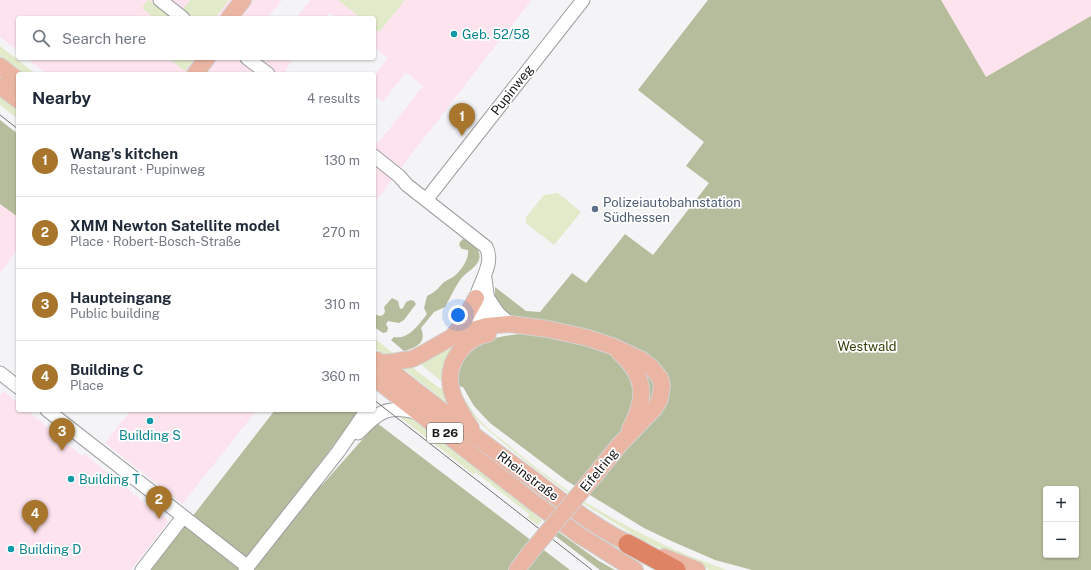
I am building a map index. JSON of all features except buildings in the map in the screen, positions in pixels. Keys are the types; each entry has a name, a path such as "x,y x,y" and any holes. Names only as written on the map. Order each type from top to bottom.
{"highway":[{"path":"628,544 676,570"}],"main road":[{"path":"231,16 243,0"},
{"path":"196,72 205,60"},
{"path":"0,66 16,78"},
{"path":"0,86 16,98"},
{"path":"452,337 482,298"},
{"name":"Eifelring","path":"483,329 510,324 548,329 588,338 612,346 629,362 635,370 641,384 640,408 636,418 620,444 517,570"},
{"path":"377,360 392,362 412,359 452,337 483,329"},
{"path":"478,438 455,401 451,389 450,377 452,364 461,349 476,337 483,329"},
{"name":"Eifelring","path":"483,329 548,329"},
{"name":"Rheinstraße","path":"377,360 558,498 600,526 628,544 697,570"},
{"name":"Rheinstraße","path":"376,380 536,504 579,535 635,570"}],"street":[{"path":"160,0 181,16"},
{"name":"Pupinweg","path":"426,200 583,0"},
{"path":"250,60 265,72"},
{"path":"376,158 426,200 486,247 489,255 482,298 476,316 483,329"},
{"path":"482,298 510,324"},
{"path":"2,378 16,386"},
{"path":"338,452 370,422 382,413 395,409 403,409 421,414"},
{"path":"50,412 247,568 338,452 366,412"},
{"path":"142,570 184,517"}],"shaded area":[{"path":"0,0 282,0 270,16 16,16 16,49 0,37"},
{"path":"310,0 532,0 376,200 376,142 378,143 423,86 406,72 383,102 376,97 376,73 388,58 376,49 376,16 334,16 330,13 327,16 298,16"},
{"path":"917,0 1091,0 1091,20 979,93"},
{"path":"29,60 292,60 285,70 288,72 44,72"},
{"path":"0,204 16,216 16,252 0,273"},
{"path":"3,391 16,401 16,412 29,412 82,456 84,454 133,493 133,495 137,495 139,499 166,518 168,522 131,570 0,570 0,395"},
{"path":"129,412 255,412 182,504 105,443"}],"green space":[{"path":"149,0 169,16 152,16 142,8"},
{"path":"190,0 229,0 217,16 192,16 183,9"},
{"path":"338,0 405,0 379,32 376,30 376,16 358,16"},
{"name":"Westwald","path":"708,0 941,0 986,77 1091,16 1091,570 752,570 715,560 644,528 567,481 490,423 474,406 463,387 456,386 458,366 465,355 480,344 489,340 508,335 528,333 515,317 506,314 495,297 495,287 526,311 540,312 572,273 586,283 625,234 653,255 709,183 686,166 704,142 638,90"},
{"path":"0,46 16,60 33,72 20,72 0,56"},
{"path":"171,60 193,60 185,71"},
{"path":"0,95 16,107 16,117 0,105"},
{"path":"0,120 16,132 16,216 0,204"},
{"path":"558,193 581,212 554,245 526,223 526,217 544,195"},
{"path":"463,239 473,245 478,251 478,262 460,280 445,307 434,312 421,328 423,337 420,344 404,351 391,340 394,337 409,334 417,326 427,314 424,308 427,296 435,291 444,282 453,277 462,268 468,254 468,250 462,249 459,245"},
{"path":"392,298 398,301 400,309 403,308 406,302 411,300 416,304 404,320 399,323 388,321 386,324 388,328 387,332 383,333 376,328 376,315 383,315 385,312 384,307"},
{"path":"463,336 442,382 417,361"},
{"path":"376,340 398,357 392,356 376,349"},
{"path":"408,364 438,387 447,391 452,407 399,365"},
{"path":"461,394 484,425 557,483 610,517 639,532 697,559 727,570 709,570 692,563 642,540 587,506 531,466 483,426 468,410"},
{"path":"273,412 358,412 310,476 322,485 377,423 570,570 151,570"},
{"path":"396,414 412,418 419,422 542,520 538,525 528,518 529,514 475,472 474,475"},
{"path":"557,531 599,561 615,570 600,570 554,535"}],"tram line":[{"path":"0,115 16,127"},
{"path":"376,402 592,570"}],"place":[{"name":"Geb. 52/58","path":"454,34"},
{"name":"Wang's kitchen","path":"462,136"},
{"name":"Polizeiautobahnstation Südhessen","path":"595,209"},
{"name":"Building S","path":"150,421"},
{"name":"Haupteingang","path":"62,451"},
{"name":"Building T","path":"71,479"},
{"name":"XMM Newton Satellite model","path":"159,519"},
{"name":"Building C","path":"35,533"},
{"name":"Building D","path":"11,549"}]}
